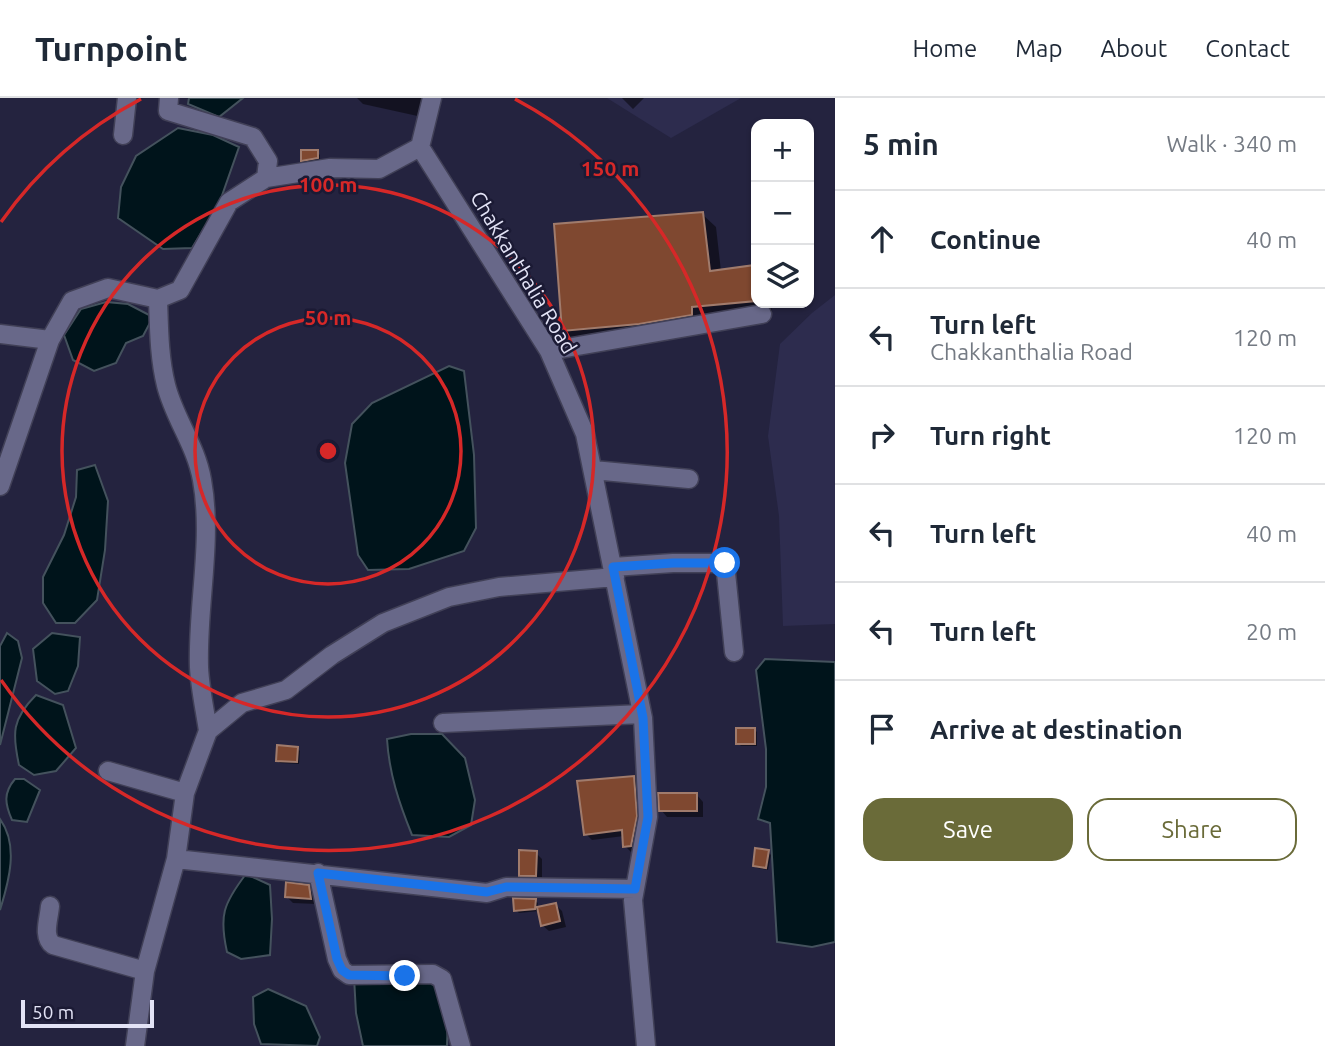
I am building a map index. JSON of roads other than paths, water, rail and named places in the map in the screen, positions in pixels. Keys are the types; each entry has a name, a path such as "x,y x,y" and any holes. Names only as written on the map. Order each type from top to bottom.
{"street":[{"path":"123,135 128,98"},
{"path":"169,98 168,111 253,137 268,161 266,178"},
{"path":"0,486 50,340 72,301 108,288 158,299 180,290 229,202 266,178 330,168 379,169 420,146 432,98"},
{"name":"Chakkanthalia Road","path":"420,146 549,351 585,434 642,714 648,817 633,900 646,1046"},
{"path":"135,1046 145,971 176,859 185,793 208,731 199,669 206,521 202,480 194,449 177,417 166,385 158,299"},
{"path":"549,351 762,314"},
{"path":"0,334 50,340"},
{"path":"593,470 689,479"},
{"path":"208,731 242,703 286,690 332,655 383,623 449,597 499,587 673,563 725,563 733,652"},
{"path":"443,723 642,714"},
{"path":"108,771 185,793"},
{"path":"176,859 487,892 506,887 635,889"},
{"path":"318,873 337,959 342,970 349,975 433,974 442,979 461,1046"},
{"path":"50,906 47,935 48,942 53,946 145,971"}],"water":[{"path":"189,98 243,98 219,117 188,104"},
{"path":"178,128 213,135 239,147 219,204 192,248 163,249 118,218 121,187 136,156"},
{"path":"106,302 128,304 153,317 143,336 126,343 116,363 94,371 73,360 64,335 81,309"},
{"path":"449,366 464,371 474,455 476,528 464,551 409,569 368,570 358,555 345,463 352,424 372,403"},
{"path":"95,465 108,501 105,550 97,600 75,623 56,623 43,603 43,577 64,535 76,497 77,470"},
{"path":"7,633 18,641 22,658 0,745 0,646"},
{"path":"52,633 80,637 78,666 68,691 55,694 37,681 33,649"},
{"path":"765,659 835,662 835,942 812,947 777,942 770,823 758,819 766,787 766,749 756,670"},
{"path":"36,695 63,705 76,748 56,771 34,775 19,765 15,735 18,719"},
{"path":"411,734 442,734 465,758 475,800 471,825 449,837 412,835 403,811 392,776 387,739"},
{"path":"15,779 24,779 40,790 27,822 12,820 8,809 7,794"},
{"path":"0,819 6,829 11,852 9,875 0,910"},
{"path":"246,874 270,885 270,955 241,959 227,952 223,919 232,894"},
{"path":"411,976 425,978 433,983 446,1007 447,1046 363,1046 356,1013 354,977"},
{"path":"268,989 306,1006 320,1037 317,1046 261,1044 254,1024 253,997"}]}
